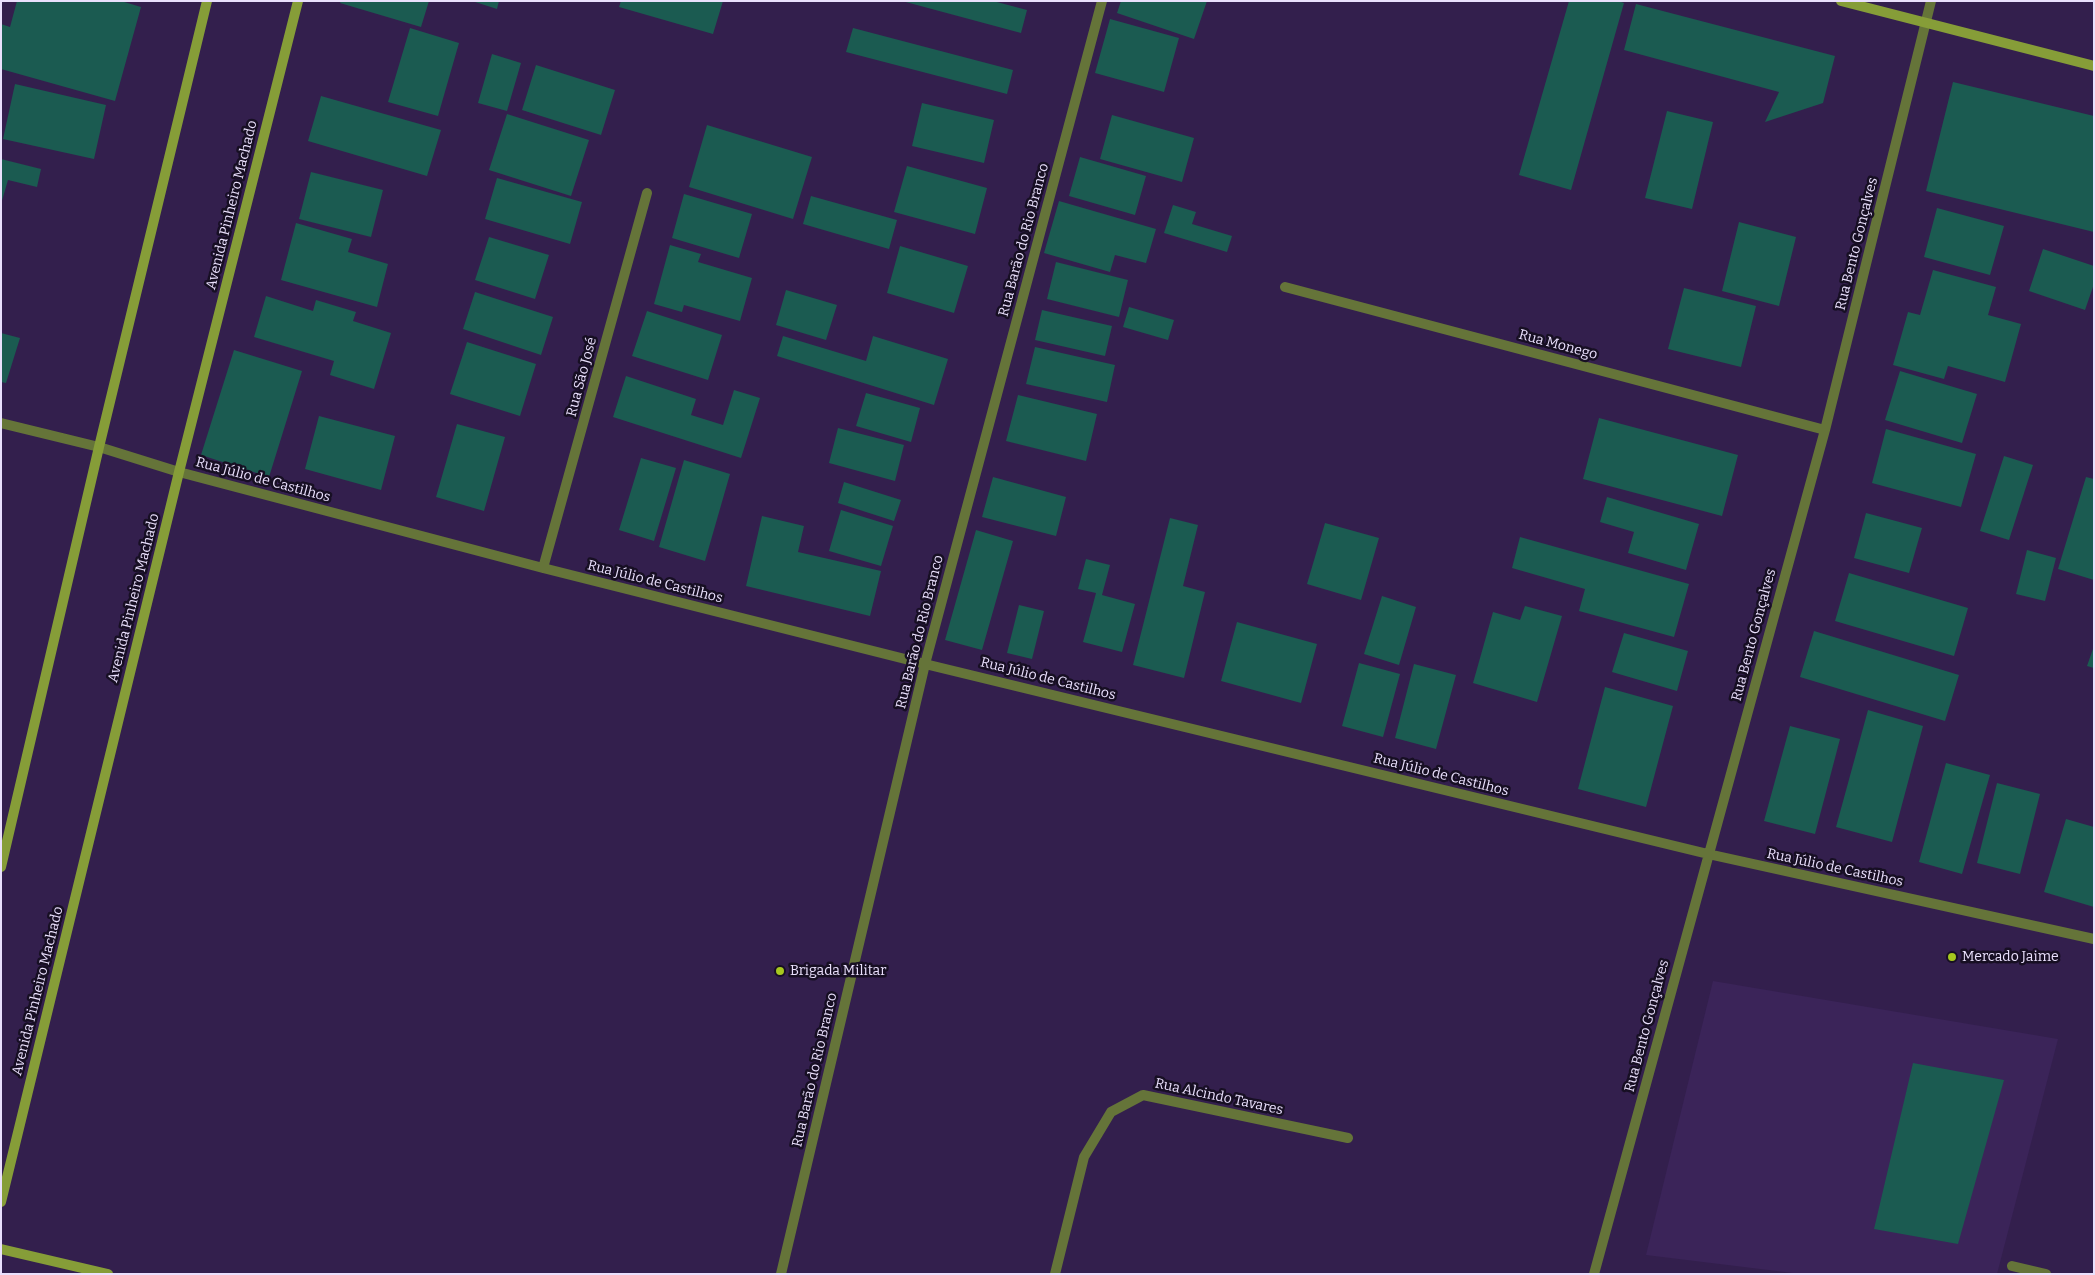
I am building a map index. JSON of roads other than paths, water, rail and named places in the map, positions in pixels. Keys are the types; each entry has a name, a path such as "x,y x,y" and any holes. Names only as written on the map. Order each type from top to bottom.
{"street":[{"path":"1,868 99,447 207,1"},
{"name":"Avenida Pinheiro Machado","path":"1,1202 179,472 298,1"},
{"name":"Rua Barão do Rio Branco","path":"781,1274 925,664 1102,1"},
{"path":"1841,1 2094,66"},
{"name":"Rua Bento Gonçalves","path":"1594,1274 1825,430 1931,1"},
{"name":"Rua São José","path":"543,568 647,193"},
{"name":"Rua Monego","path":"1285,287 1825,430"},
{"name":"Rua Júlio de Castilhos","path":"1,423 99,447 179,472 543,568 925,664 1708,854 2094,939"},
{"name":"Rua Alcindo Tavares","path":"1055,1274 1084,1157 1111,1112 1144,1095 1348,1138"},
{"path":"1,1249 108,1274"},
{"path":"2012,1266 2046,1274"}],"place":[{"name":"Mercado Jaime","path":"1952,957"},
{"name":"Brigada Militar","path":"780,971"}]}
